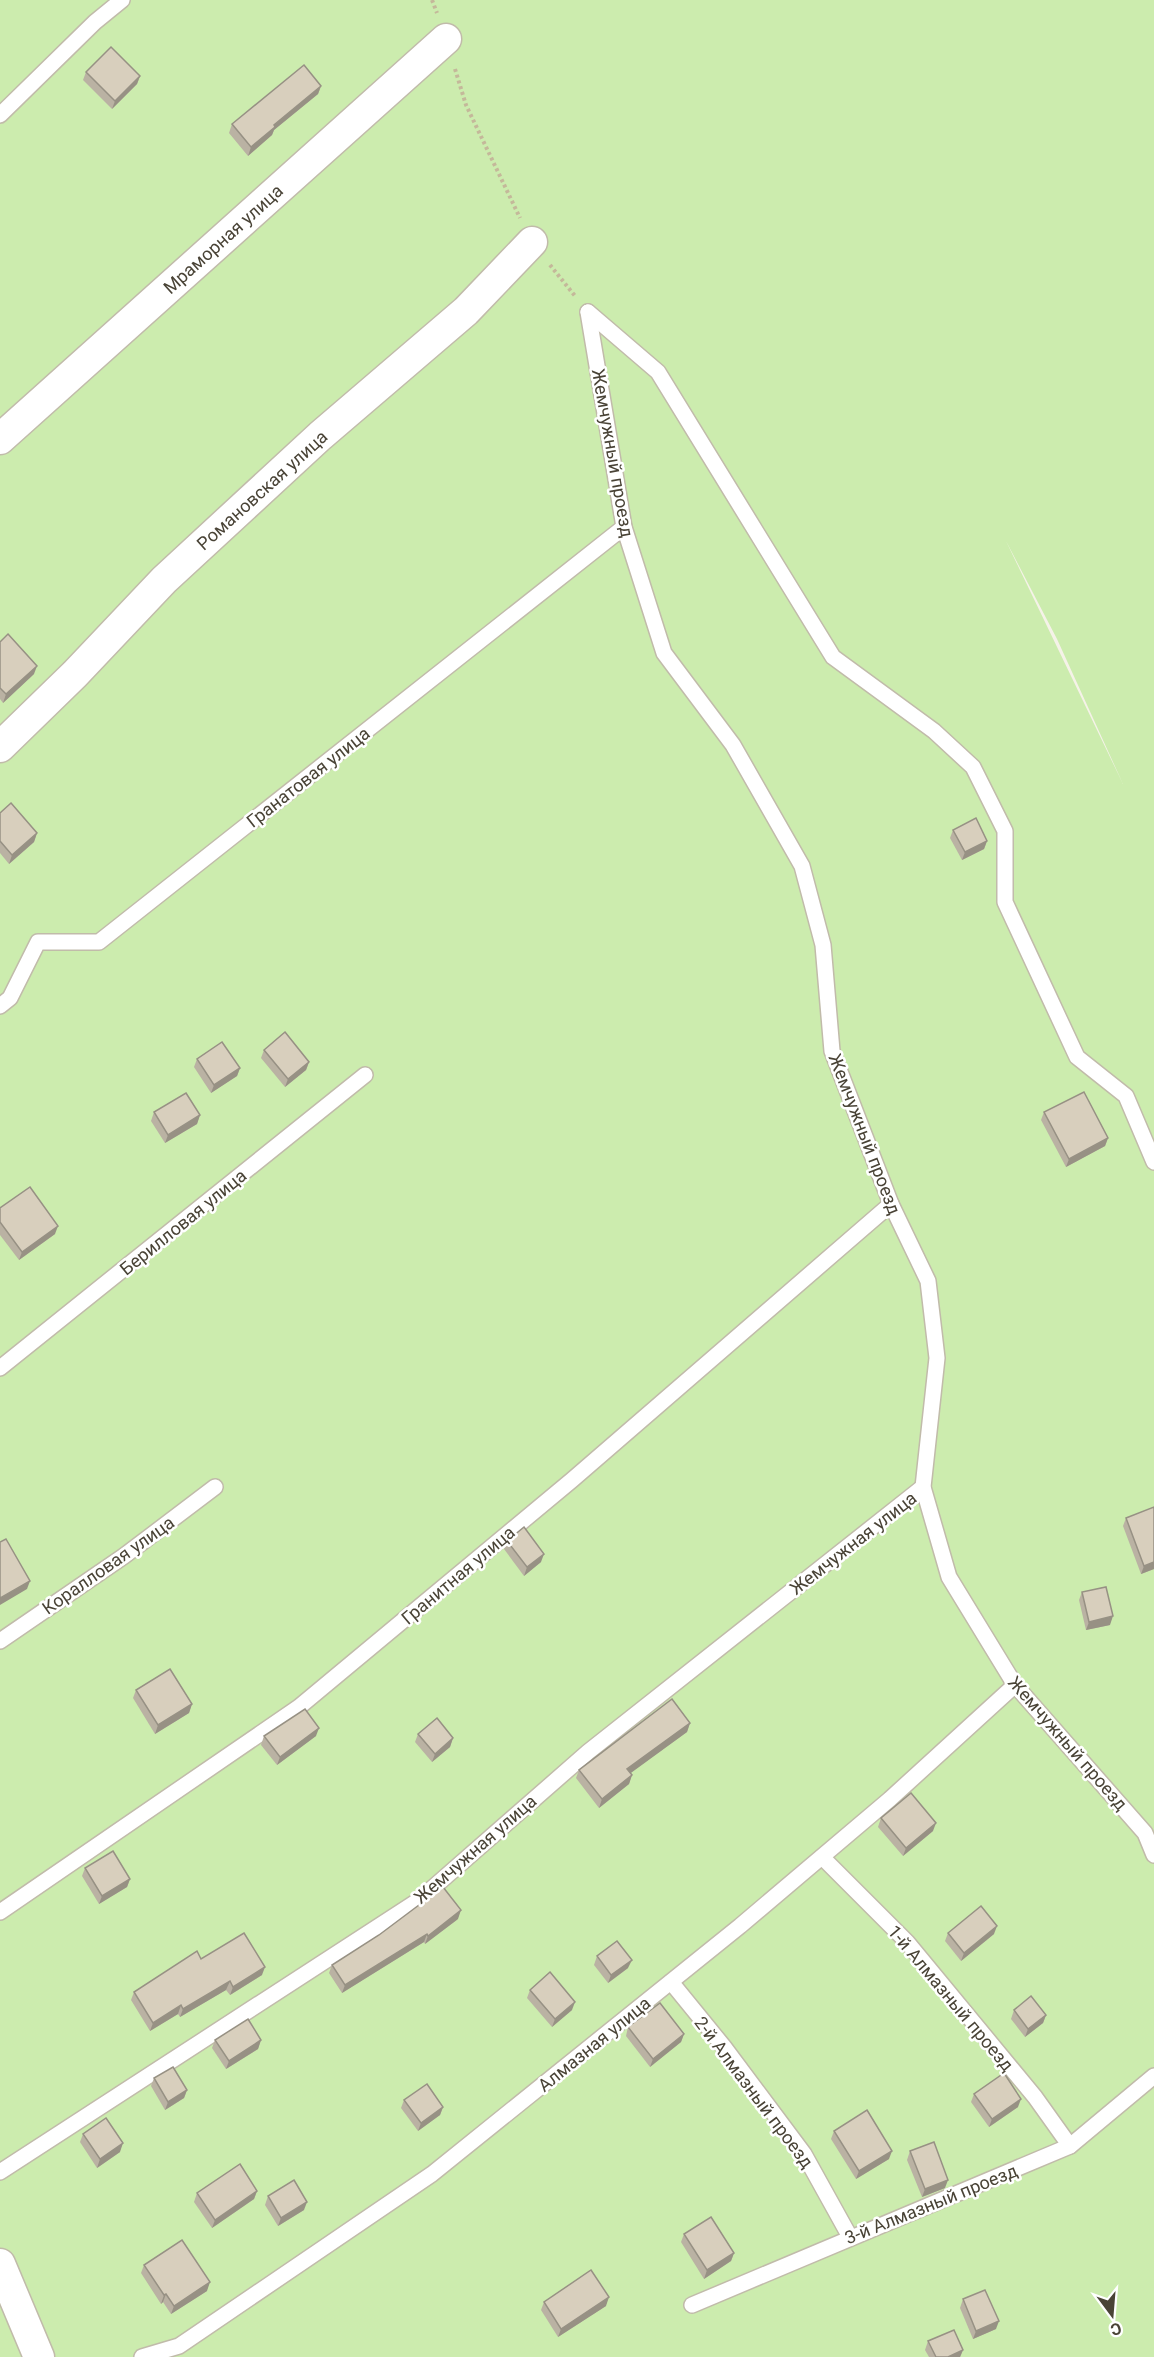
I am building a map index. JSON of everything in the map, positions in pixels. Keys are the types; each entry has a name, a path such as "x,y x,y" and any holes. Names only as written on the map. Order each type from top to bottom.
{"street":[{"name":"Мраморная улица","path":"0,439 446,39"},
{"name":"Романовская улица","path":"0,747 75,674 164,580 320,436 466,311 532,242"},
{"path":"0,2264 39,2357"}],"lane":[{"path":"0,115 95,22 122,0"},
{"path":"588,312 658,372 833,657 934,731 973,767 1005,831 1005,902 1077,1057 1126,1096 1154,1162"},
{"name":"Жемчужный проезд","path":"588,312 624,527 664,653 733,745 802,866 823,945 832,1051 891,1204 928,1281 937,1358 923,1487 949,1577 1015,1685 1145,1833 1154,1856"},
{"name":"Гранатовая улица","path":"0,1006 10,998 38,942 99,942 624,527"},
{"name":"Берилловая улица","path":"0,1368 365,1075"},
{"name":"Гранитная улица","path":"0,1912 299,1707 572,1480 891,1204"},
{"name":"Коралловая улица","path":"0,1641 124,1556 215,1487"},
{"name":"Жемчужная улица","path":"0,2172 419,1899 588,1752 923,1487"},
{"name":"Алмазная улица","path":"142,2357 179,2346 432,2174 822,1857 1015,1685"},
{"name":"1-й Алмазный проезд","path":"822,1857 907,1942 1035,2097 1070,2146"},
{"name":"2-й Алмазный проезд","path":"671,1982 724,2047 804,2154 850,2237"},
{"name":"3-й Алмазный проезд","path":"692,2305 1070,2146 1154,2076"}],"path":[{"path":"432,0 466,105 532,242 588,312"}],"green space":[{"path":"0,0 1154,0 1154,2357 0,2357","holes":["1006,541 1057,639 1123,784"]}],"building":[{"path":"111,47 140,76 115,101 86,72"},
{"path":"304,65 321,86 251,147 232,124"},
{"path":"8,634 37,666 6,694 0,688 0,642"},
{"path":"11,803 37,833 12,855 0,841 0,813"},
{"path":"976,818 987,841 965,852 953,830"},
{"path":"285,1032 309,1062 288,1079 264,1050"},
{"path":"222,1042 240,1068 214,1085 197,1059"},
{"path":"1084,1092 1108,1138 1069,1159 1044,1112"},
{"path":"186,1093 200,1115 168,1135 154,1112"},
{"path":"30,1187 58,1226 22,1252 0,1222 0,1208"},
{"path":"1154,1507 1154,1562 1144,1566 1126,1518"},
{"path":"524,1527 544,1554 527,1567 507,1541"},
{"path":"6,1539 30,1581 0,1598 0,1542"},
{"path":"1106,1587 1113,1616 1089,1622 1082,1592"},
{"path":"170,1669 192,1704 158,1725 136,1690"},
{"path":"672,1699 690,1723 627,1769 632,1775 602,1799 579,1770"},
{"path":"305,1709 319,1728 280,1757 264,1736"},
{"path":"437,1718 453,1738 435,1754 418,1734"},
{"path":"911,1793 936,1823 906,1848 881,1818"},
{"path":"113,1851 130,1879 102,1896 85,1868"},
{"path":"443,1887 461,1910 428,1936 427,1934 345,1985 332,1965 379,1935"},
{"path":"981,1906 997,1926 964,1953 948,1933"},
{"path":"244,1933 265,1967 233,1987 230,1981 183,2009 181,2005 153,2023 134,1992 197,1951 201,1959"},
{"path":"617,1941 632,1960 611,1975 597,1956"},
{"path":"550,1972 575,2002 555,2019 530,1990"},
{"path":"1031,1996 1046,2015 1028,2029 1014,2010"},
{"path":"660,2003 684,2034 653,2059 628,2027"},
{"path":"248,2019 261,2040 229,2061 215,2040"},
{"path":"173,2067 187,2090 168,2102 154,2078"},
{"path":"1004,2073 1021,2099 992,2119 974,2094"},
{"path":"427,2084 443,2107 421,2123 404,2100"},
{"path":"867,2110 892,2151 859,2171 834,2131"},
{"path":"106,2118 123,2143 100,2159 83,2134"},
{"path":"934,2142 948,2180 925,2189 910,2151"},
{"path":"240,2164 257,2191 215,2220 197,2193"},
{"path":"294,2180 307,2202 281,2218 268,2196"},
{"path":"711,2217 734,2253 707,2270 684,2234"},
{"path":"182,2240 210,2282 174,2306 144,2265"},
{"path":"591,2270 609,2297 561,2329 544,2302"},
{"path":"985,2290 999,2321 976,2331 963,2299"},
{"path":"954,2330 963,2350 948,2357 936,2357 928,2341"}]}
